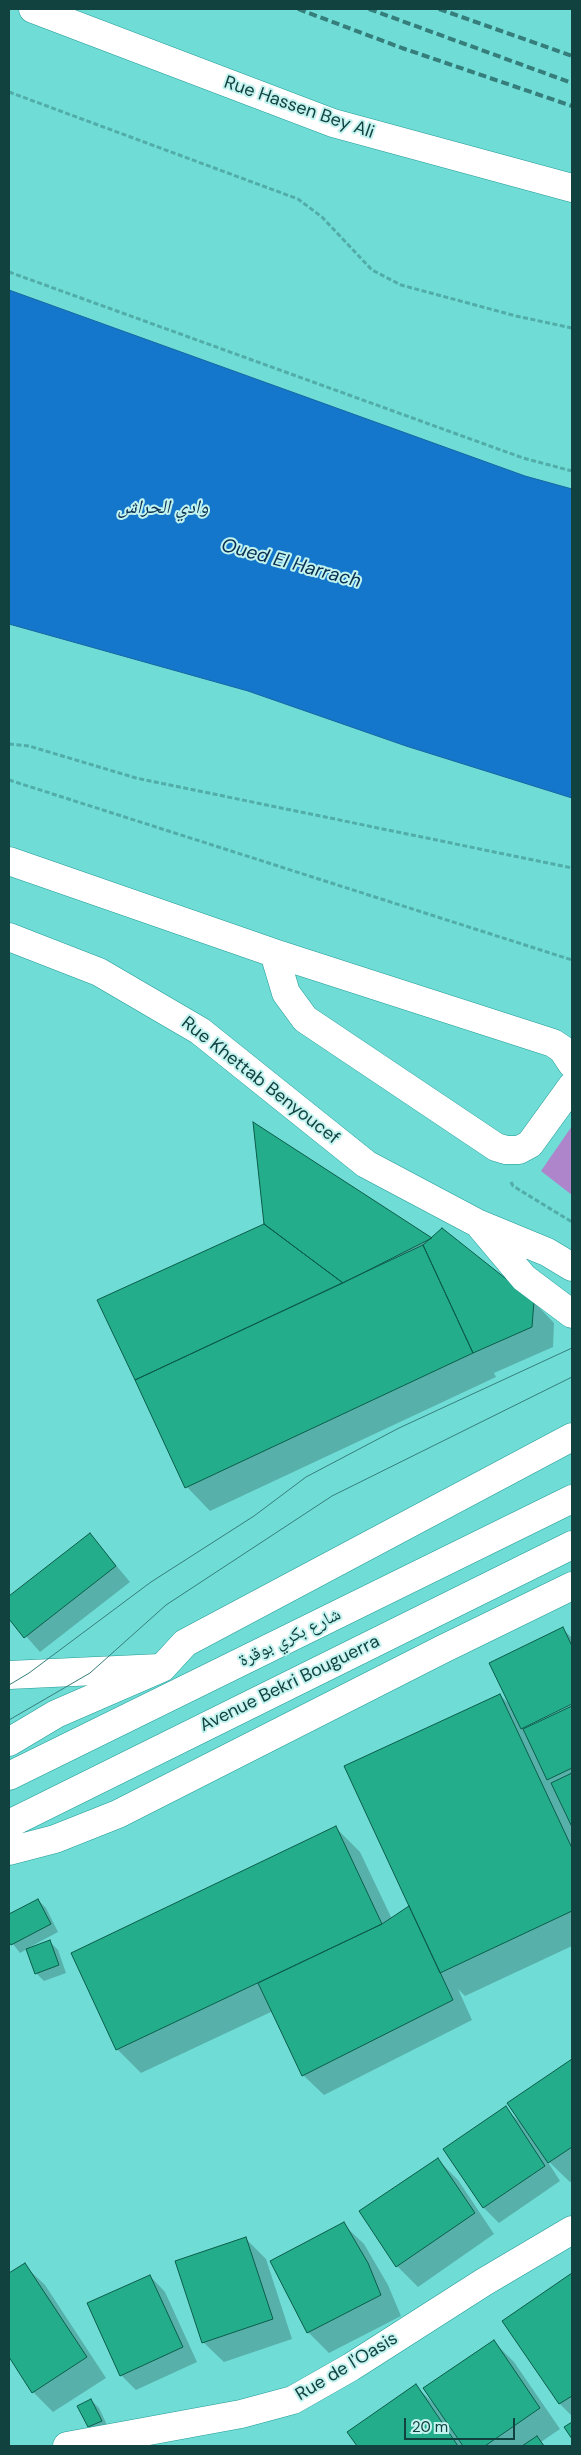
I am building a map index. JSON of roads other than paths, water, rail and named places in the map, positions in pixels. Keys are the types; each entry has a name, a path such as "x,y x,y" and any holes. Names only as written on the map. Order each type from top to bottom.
{"main road":[{"name":"Rue Hassen Bey Ali","path":"33,9 333,123 572,188"},
{"path":"9,861 274,953 553,1043 562,1049 572,1064"},
{"name":"Rue Khettab Benyoucef","path":"9,937 99,972 200,1031 366,1164 478,1224 547,1252 572,1267"},
{"path":"274,953 286,993 305,1019 496,1147 506,1150 519,1150 530,1144 572,1086"},
{"name":"Rue Khettab Benyoucef","path":"478,1224 524,1278 572,1314"},
{"path":"9,1742 56,1714 162,1668 185,1643 572,1437"},
{"name":"شارع بكري بوقرة","path":"9,1776 572,1500"},
{"name":"Avenue Bekri Bouguerra","path":"9,1824 572,1544"},
{"path":"9,1851 55,1839 118,1814 443,1649 572,1586"},
{"path":"9,1675 162,1668"},
{"name":"Rue de l'Oasis","path":"67,2446 242,2414 293,2400 351,2367 484,2282 572,2230"}],"water":[{"name":"وادي الحراش","path":"9,290 525,476 572,489 572,798 406,746 248,691 9,624"}],"tram line":[{"path":"9,1685 29,1673 151,1582 254,1516 306,1477 399,1428 572,1348"},
{"path":"9,1720 90,1673 166,1605 332,1496 572,1377"}],"railway":[{"path":"298,9 402,48 572,106"},
{"path":"369,9 572,83"},
{"path":"439,9 572,56"}],"water label":[{"name":"Oued El Harrach","path":"291,564"}]}
